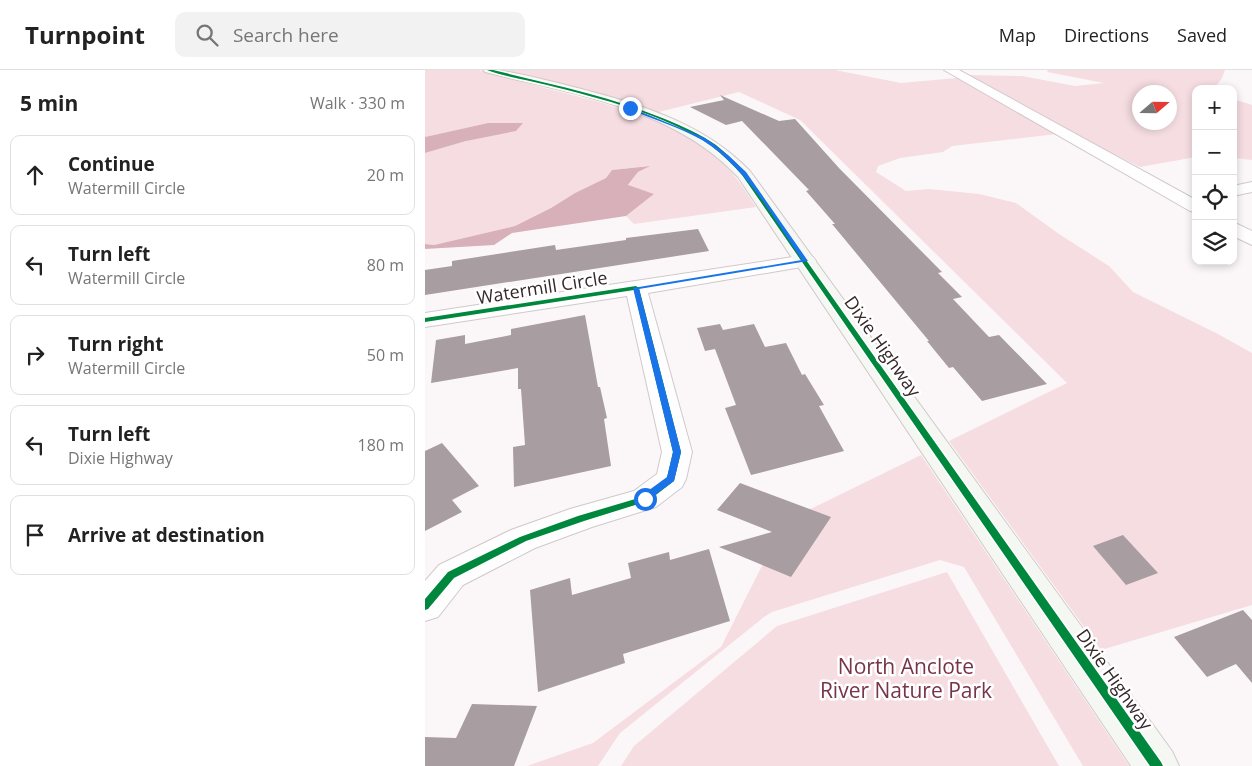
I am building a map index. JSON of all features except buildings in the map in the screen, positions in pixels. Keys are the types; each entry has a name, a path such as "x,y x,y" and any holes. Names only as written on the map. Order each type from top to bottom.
{"street":[{"name":"Dixie Highway","path":"489,70 630,108 703,139 727,156 744,174 1157,766"},
{"path":"950,70 1191,201"},
{"path":"1237,189 1252,187"},
{"path":"1237,230 1252,239"},
{"name":"Watermill Circle","path":"425,320 805,261"},
{"path":"425,606 451,575 523,540 581,518 645,499 671,478 677,452 636,288"}],"green space":[{"path":"425,70 478,70 610,105 658,122 701,145 719,159 734,176 756,207 634,224 626,216 654,194 628,186 638,172 648,166 612,170 606,178 515,226 434,245 425,244 425,153 466,141 488,123 425,137"},
{"path":"500,70 835,70 901,83 957,78 1057,134 952,146 943,152 900,158 878,166 876,172 906,191 929,189 979,194 1016,203 1059,234 1109,266 1133,292 1252,353 1252,605 1101,650 949,441 1067,383 800,120 739,92 655,113 600,96"},
{"path":"1048,70 1225,70 1217,85 1192,85 1192,158 1140,167 1072,133 968,75 1022,76 1075,86 1104,83 1047,72"},
{"path":"1237,100 1252,105 1252,160 1237,158"},
{"path":"921,455 1129,766 1083,766 964,567 940,560 772,612 620,733 598,766 527,766 593,743 721,647 784,522"},
{"name":"North Anclote River Nature Park","path":"947,572 1059,766 621,766 634,746 777,626"}],"shaded area":[{"path":"488,123 523,123 516,131 466,141 425,153 425,137"},
{"path":"650,166 638,172 628,185 654,194 626,216 512,233 494,245 425,249 425,244 434,245 515,226 606,178 612,170"}],"cycle path":[{"path":"489,70 571,90 654,116 680,127 709,143 725,155 744,174 1157,766"},
{"path":"425,320 636,288 677,452 671,479 645,499 581,518 523,539 451,575 425,606"}],"route":[{"path":"630,108 703,139 727,156 744,174 805,261 636,288 677,452 671,478 645,499"}]}
